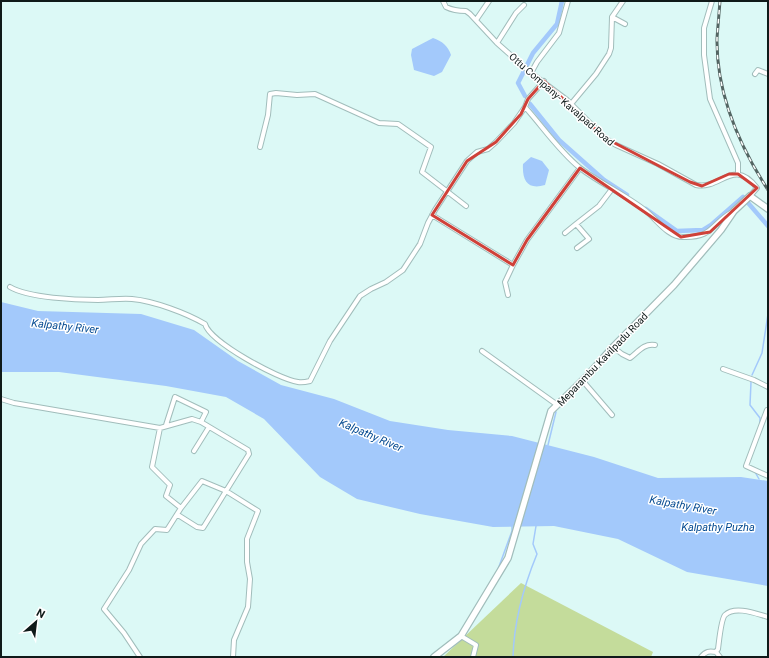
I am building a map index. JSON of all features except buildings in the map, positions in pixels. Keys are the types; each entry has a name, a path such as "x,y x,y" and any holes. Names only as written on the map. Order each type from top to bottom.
{"main road":[{"name":"Meparambu Kavilpadu Road","path":"434,657 462,636 508,558 533,474 547,419 556,404 582,380 683,275 721,230 734,211 750,196"},
{"path":"750,196 768,209"}],"street":[{"name":"Ottu Company- Kavalpad Road","path":"444,1 446,7 458,11 466,10 497,43 531,73 544,81 571,104 596,130 616,145 658,164 696,185 702,186 729,174 738,174"},
{"path":"476,20 489,1"},
{"path":"531,73 537,62 559,33 568,1"},
{"path":"571,104 596,74 609,54 611,48 612,17 623,1"},
{"path":"712,1 704,28 704,55 710,100 738,163 738,174"},
{"path":"497,43 516,13 524,5"},
{"path":"612,17 625,24"},
{"path":"755,74 758,70 760,70 768,74"},
{"path":"10,287 20,292 42,296 97,300 133,299 159,306 205,324 206,330 229,348 268,372 300,383 310,381 330,340 360,296 371,288 386,282 403,270 420,244 432,214 467,161 477,152 488,149 496,142 514,123 525,107 528,99 544,81"},
{"path":"260,147 268,114 270,94 315,94 379,123 398,124 431,147 422,172 466,206"},
{"path":"525,107 542,128 580,168 646,211 673,235 681,237 702,235 710,232 720,221 734,211"},
{"path":"508,295 505,282 527,240 580,168"},
{"name":"Meparambu Kavilpadu Road","path":"738,174 754,183 757,188 750,196"},
{"path":"565,233 599,206 612,189"},
{"path":"432,214 513,265"},
{"path":"576,224 589,239 577,248"},
{"path":"613,347 630,358 644,346 651,344 655,345"},
{"path":"482,351 556,404"},
{"path":"723,370 754,380 768,387"},
{"path":"582,380 612,415"},
{"path":"166,425 175,397 206,412 201,422"},
{"path":"1,399 14,403 160,428 166,425 192,419 201,422 248,450 249,454 203,528 197,527 178,515"},
{"path":"768,409 746,466 768,476"},
{"path":"194,451 209,427"},
{"path":"160,428 152,467 170,485 166,496 181,508"},
{"path":"140,657 124,633 104,609 129,570 147,536 155,529 167,530 178,515 181,508 202,481 226,491 258,511 247,539 247,562 250,579 248,607 234,640 233,657"},
{"path":"716,652 718,649 725,615 734,610 768,617"},
{"path":"462,636 476,645 473,657"},
{"path":"701,657 709,651 716,652 720,657"}],"highlighted area":[{"path":"544,81 605,138 690,182 702,186 729,174 738,174 757,188 710,232 681,237 580,168 527,240 513,265 432,215 467,161 496,142 521,114 528,99"}],"green space":[{"path":"521,583 653,652 651,657 443,657"}],"water":[{"path":"433,38 444,44 451,55 442,72 434,76 414,70 411,55 412,49"},
{"path":"531,157 542,161 549,170 545,185 530,185 525,179 523,164"},
{"name":"Kalpathy Puzha","path":"1,302 38,311 141,314 194,330 238,361 281,385 334,399 390,421 448,430 512,436 594,457 658,478 741,477 768,481 768,586 687,572 618,539 554,526 493,527 420,514 357,499 320,477 264,419 226,397 166,386 59,372 1,372"}],"waterway":[{"path":"525,96 518,83 533,53 557,24 562,1"},
{"path":"530,104 559,140 604,180 627,195"},
{"path":"646,209 677,231 703,230 711,225 743,197 768,226"},
{"path":"752,375 762,353 768,314"},
{"path":"751,382 750,405 760,418 760,423"},
{"path":"548,445 556,412"},
{"path":"755,472 759,479"},
{"path":"497,572 512,531 512,525"},
{"path":"513,657 515,630 520,604 527,579 537,554 533,544 536,526"}],"railway":[{"path":"720,1 717,38 720,79 731,118 739,137 757,173 768,190"}],"water label":[{"name":"Kalpathy River","path":"65,326"},
{"name":"Kalpathy River","path":"371,435"},
{"name":"Kalpathy River","path":"683,505"}]}
